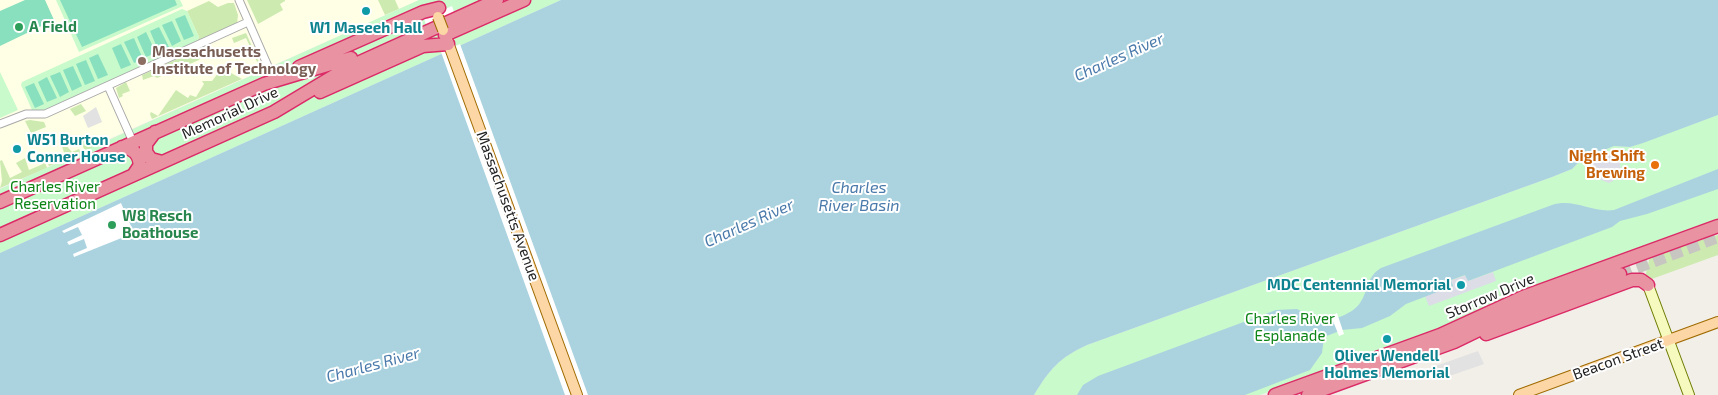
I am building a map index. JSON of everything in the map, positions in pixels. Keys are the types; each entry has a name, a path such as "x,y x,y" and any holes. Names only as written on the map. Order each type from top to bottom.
{"highway":[{"name":"Memorial Drive","path":"0,202 157,130 274,80 342,62 480,0"},
{"name":"Memorial Drive","path":"0,235 285,106 344,70 497,0"},
{"path":"285,106 423,46 447,39 524,0"},
{"path":"274,80 436,8"},
{"path":"157,130 148,140 146,152 151,159 162,162"},
{"path":"128,144 138,156 140,164 134,174"},
{"name":"Storrow Drive","path":"1275,395 1440,335 1511,302 1718,226"},
{"path":"1651,251 1718,233"},
{"name":"Storrow Drive","path":"1308,395 1462,338 1516,312 1620,274"},
{"path":"1431,350 1466,342 1632,280 1641,280 1648,285"}],"main road":[{"name":"Massachusetts Avenue","path":"436,8 577,395"},
{"path":"1648,285 1689,395"},
{"name":"Beacon Street","path":"1519,395 1718,322"}],"street":[{"path":"238,0 274,80"},
{"path":"0,124 26,114 45,114 248,22"},
{"path":"108,86 128,144"}],"shaded area":[{"name":"Massachusetts Institute of Technology","path":"0,0 419,0 0,188"},
{"path":"96,107 102,122 88,128 83,116"},
{"path":"1617,151 1621,169 1613,181 1609,183 1594,177 1587,164"},
{"path":"1493,272 1496,281 1429,306 1425,296 1453,286 1451,280 1466,275 1468,281"},
{"path":"1478,351 1484,364 1438,380 1433,367"}],"green space":[{"name":"A Field","path":"25,0 45,0 54,20 0,46 0,11"},
{"path":"56,0 180,0 183,6 79,52"},
{"path":"60,0 175,0 177,5 82,47"},
{"path":"247,0 285,1 280,4 283,10 258,24"},
{"path":"378,0 395,0 399,9 385,15"},
{"name":"Charles River Reservation","path":"419,0 561,0 0,253 0,189"},
{"path":"209,1 218,7 234,3 238,15 237,24 197,41 199,37 187,11"},
{"path":"182,9 187,11 199,37 197,41 41,112 32,110 21,85 22,82"},
{"path":"185,15 194,36 184,40 175,19"},
{"path":"172,21 181,41 172,46 162,25"},
{"path":"159,27 169,47 159,52 150,31"},
{"path":"146,32 156,53 146,57 137,37"},
{"path":"246,33 262,69 257,73 255,69 259,66 246,38 234,43 232,38"},
{"path":"134,38 143,59 134,63 124,42"},
{"path":"121,44 131,65 121,69 112,48"},
{"path":"193,52 202,55 199,60 157,78 154,76 143,80 142,75"},
{"path":"98,54 108,75 98,79 89,58"},
{"path":"86,60 95,81 85,85 76,64"},
{"path":"73,66 82,86 72,91 63,70"},
{"path":"222,68 242,79 152,119 151,112 158,116 176,90 188,98 190,95 196,97 204,84 202,81 212,81"},
{"path":"0,72 18,110 0,118"},
{"path":"60,72 69,92 60,97 50,76"},
{"path":"47,77 57,98 47,102 38,82"},
{"path":"126,82 130,91 122,94 123,96 119,98 116,88"},
{"path":"34,83 44,104 35,108 25,87"},
{"path":"81,104 86,111 75,116 70,109"},
{"name":"Charles River Esplanade","path":"1718,115 1718,220 1429,333 1377,352 1363,354 1344,361 1333,368 1260,395 1034,395 1056,365 1087,345 1552,177 1572,169 1582,159 1614,146 1630,147"},
{"path":"25,121 44,122 46,127 31,133"},
{"path":"90,138 92,142 99,139 101,144 85,151 81,142"},
{"path":"63,142 72,152 79,149 81,153 66,159 61,143"},
{"path":"47,155 50,161 63,155 65,160 49,166 44,156"},
{"path":"40,157 43,157 47,168 0,188 2,181 0,161 2,160 10,178 22,172 16,163 25,158 29,170 43,164"},
{"path":"1718,235 1718,255 1649,280 1645,277 1650,256"}],"water":[{"name":"Charles River Basin","path":"561,0 1718,0 1718,115 1630,147 1614,146 1582,159 1572,169 1552,177 1087,345 1056,365 1034,395 0,395 0,253"},
{"path":"1718,169 1718,189 1647,214 1620,221 1612,227 1468,281 1465,275 1451,280 1453,286 1406,304 1390,316 1362,328 1342,330 1324,337 1322,353 1310,370 1245,395 1077,395 1083,385 1098,376 1276,310 1297,309 1322,323 1337,318 1357,307 1373,275 1381,268 1552,205 1568,203 1598,210 1614,210"}],"pier":[{"path":"452,6 458,23 430,36 424,19"},
{"path":"460,44 588,395 565,395 441,52"},
{"name":"W8 Resch Boathouse","path":"121,203 134,233 74,257 73,254 87,248 84,239 69,245 67,242 82,235 78,227 64,233 62,231"},
{"path":"1514,291 1526,325 1512,294 1474,308 1473,306"},
{"path":"1337,313 1344,334 1339,336 1331,316"}],"tunnel":[{"path":"1620,274 1718,237"}],"place":[{"name":"W1 Maseeh Hall","path":"366,11"},
{"name":"A Field","path":"19,27"},
{"name":"Massachusetts Institute of Technology","path":"142,61"},
{"name":"W51 Burton Conner House","path":"17,149"},
{"name":"Night Shift Brewing","path":"1655,165"},
{"name":"W8 Resch Boathouse","path":"112,225"},
{"name":"MDC Centennial Memorial","path":"1461,285"},
{"name":"Oliver Wendell Holmes Memorial","path":"1387,339"}],"water label":[{"name":"Charles River","path":"1119,57"},
{"name":"Charles River","path":"749,223"},
{"name":"Charles River","path":"373,365"}]}
